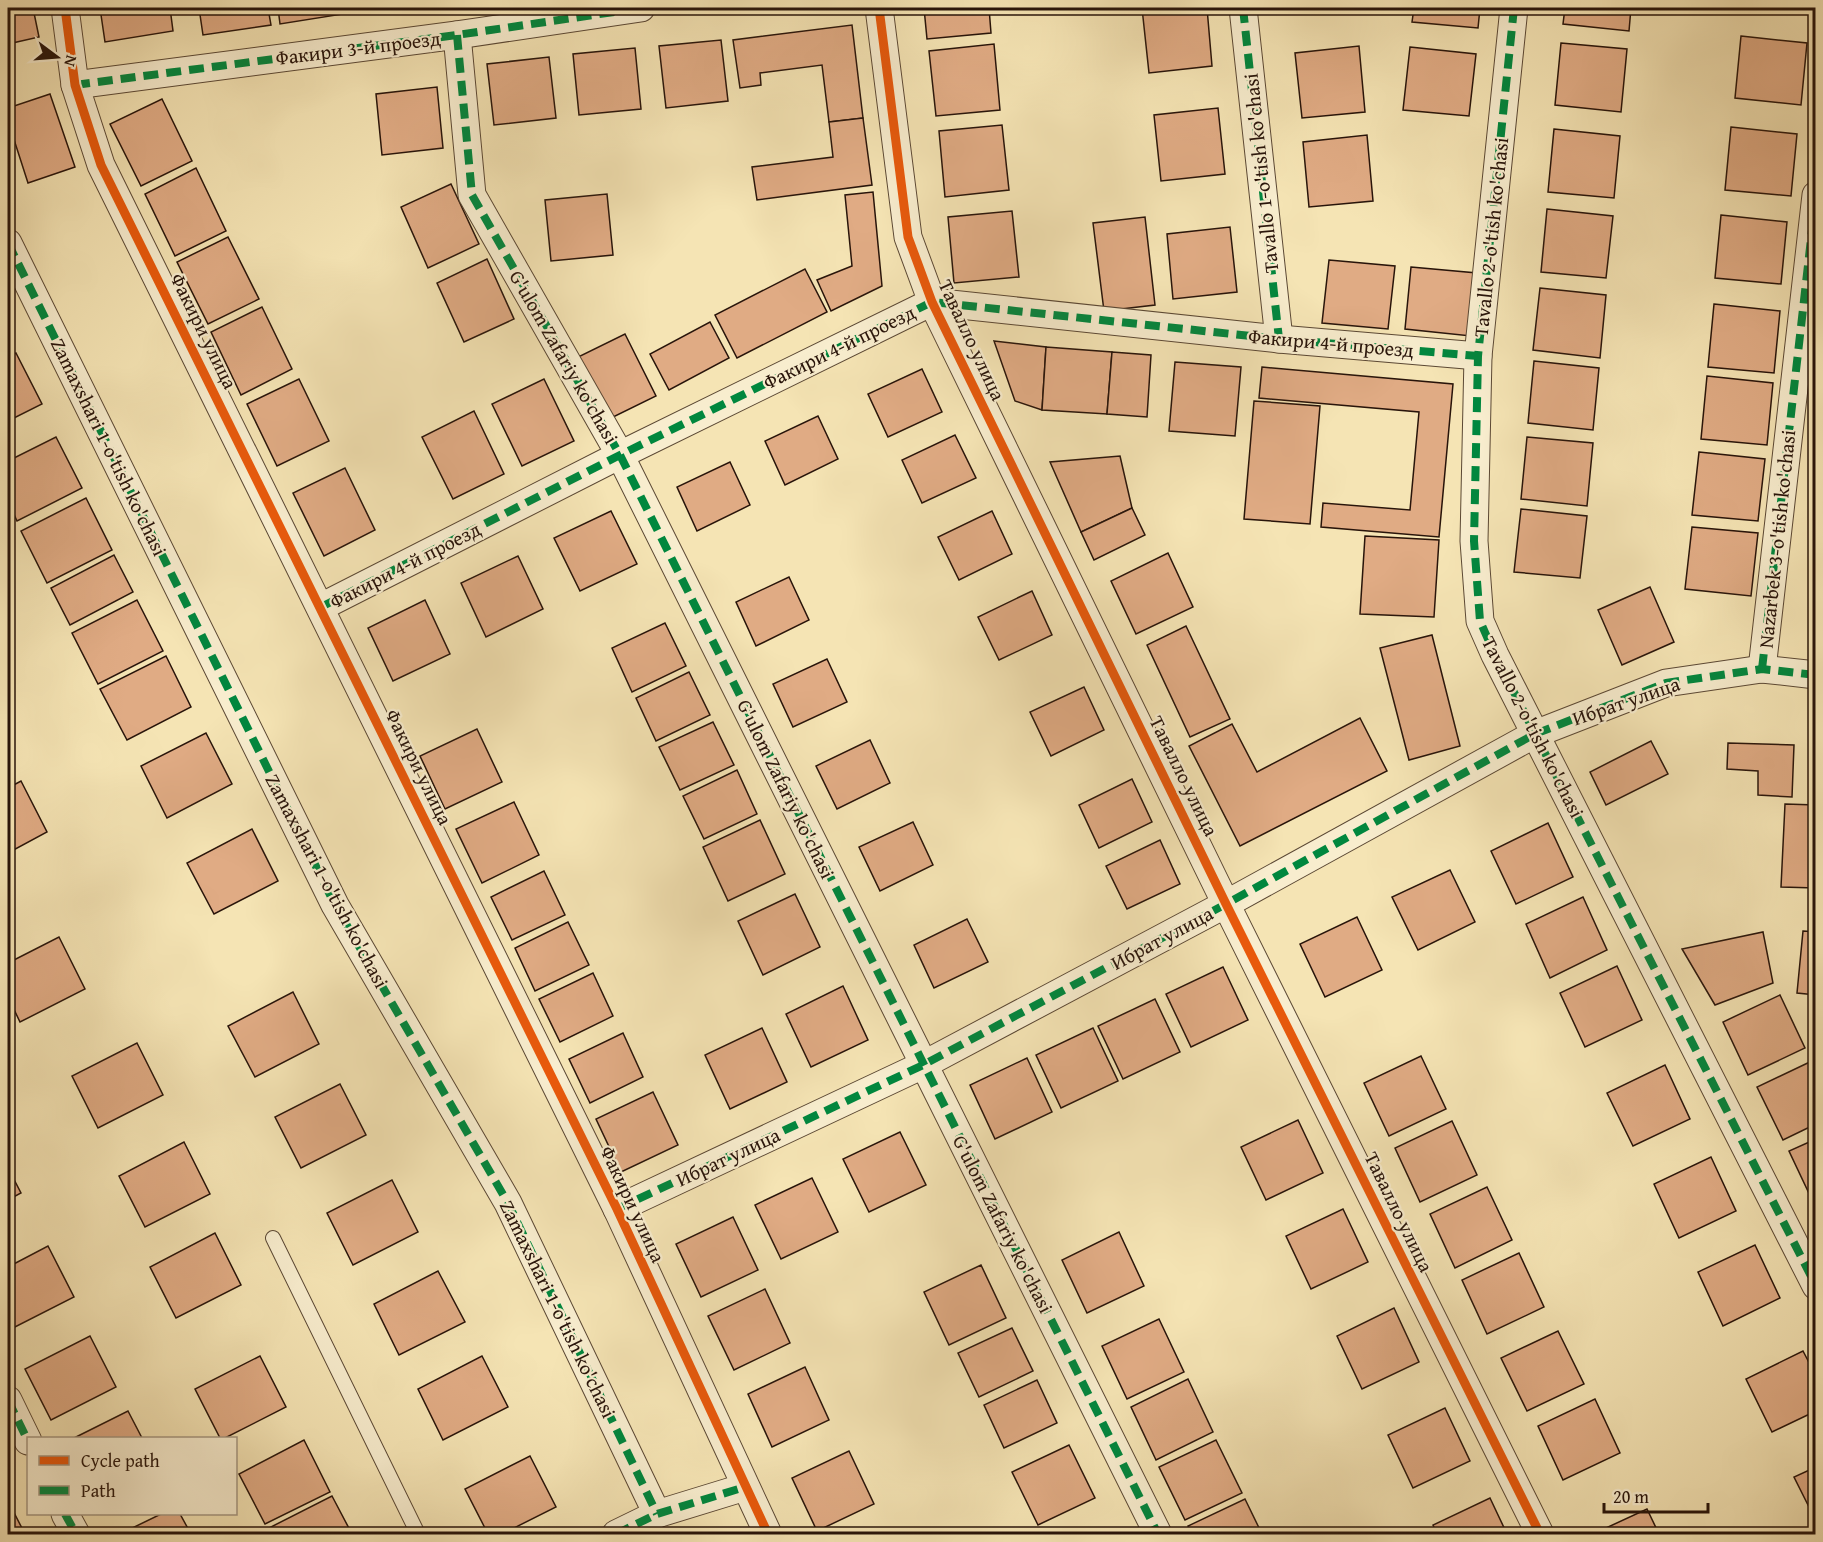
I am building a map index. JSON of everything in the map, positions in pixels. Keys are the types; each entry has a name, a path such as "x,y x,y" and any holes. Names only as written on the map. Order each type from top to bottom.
{"street":[{"name":"Факири улица","path":"65,8 75,85 101,165 617,1209 768,1534"},
{"name":"Факири 3-й проезд","path":"75,85 457,35 641,8"},
{"name":"Тавалло улица","path":"879,8 908,237 932,302 1226,904 1540,1534"},
{"name":"Tavallo 1-o'tish ko'chasi","path":"1243,8 1279,339"},
{"name":"Tavallo 2-o'tish ko'chasi","path":"1514,8 1478,356 1474,541 1480,621 1495,655 1815,1286"},
{"name":"G'ulom Zafariy ko'chasi","path":"457,35 472,195 620,455 1158,1534"},
{"name":"Nazarbek 3-o'tish ko'chasi","path":"1762,669 1815,195"},
{"name":"Zamaxshari 1-o'tish ko'chasi","path":"8,243 334,904 508,1203 657,1514"},
{"name":"Факири 4-й проезд","path":"321,607 620,455 932,302 1279,339 1478,356"},
{"name":"Ибрат улица","path":"617,1209 923,1065 1226,904 1535,734 1666,683 1762,669 1815,675"},
{"path":"8,1400 27,1439"},
{"path":"616,1534 657,1514 745,1488"},
{"path":"66,1515 75,1534"}],"lane":[{"path":"273,1239 418,1534"}],"building":[{"path":"8,8 33,8 39,37 8,44"},
{"path":"100,8 170,8 173,31 105,42"},
{"path":"199,8 268,8 271,25 203,35"},
{"path":"278,8 342,8 343,14 280,24"},
{"path":"351,8 390,8 352,13"},
{"path":"924,8 989,8 991,33 927,39"},
{"path":"1142,8 1207,8 1212,66 1149,73"},
{"path":"1414,8 1480,8 1478,28 1412,22"},
{"path":"1565,8 1631,8 1629,31 1563,24"},
{"path":"1745,8 1809,8 1809,14"},
{"path":"852,25 863,118 829,122 822,65 760,73 761,85 740,88 733,40"},
{"path":"1741,36 1807,43 1801,105 1735,98"},
{"path":"721,40 728,101 666,108 659,46"},
{"path":"1561,43 1627,49 1621,112 1555,105"},
{"path":"994,44 1000,110 936,116 929,51"},
{"path":"1359,46 1365,112 1302,118 1295,53"},
{"path":"1410,47 1476,54 1469,116 1403,110"},
{"path":"635,48 641,109 579,115 573,54"},
{"path":"549,57 556,118 494,125 487,64"},
{"path":"437,87 443,148 382,155 376,94"},
{"path":"50,94 75,167 28,183 8,121 8,108"},
{"path":"162,99 192,161 141,186 110,124"},
{"path":"1218,108 1225,174 1161,181 1154,115"},
{"path":"863,118 872,185 757,200 752,167 833,157 829,122"},
{"path":"1002,125 1009,190 945,197 939,131"},
{"path":"1731,127 1797,134 1791,196 1725,190"},
{"path":"1554,129 1620,136 1614,198 1548,192"},
{"path":"1367,135 1373,201 1309,207 1303,142"},
{"path":"196,168 226,231 175,256 145,194"},
{"path":"451,184 479,244 428,268 401,207"},
{"path":"873,192 882,286 831,311 817,280 852,266 845,195"},
{"path":"607,194 613,255 551,261 545,200"},
{"path":"1547,209 1613,216 1606,278 1541,272"},
{"path":"1012,211 1019,277 954,283 948,217"},
{"path":"1721,215 1787,222 1781,284 1715,278"},
{"path":"1145,217 1155,305 1104,311 1093,223"},
{"path":"1230,227 1237,292 1173,299 1167,234"},
{"path":"228,237 259,299 208,324 177,262"},
{"path":"487,259 514,319 464,342 437,283"},
{"path":"1329,260 1395,266 1388,329 1322,323"},
{"path":"1411,267 1477,273 1471,336 1405,329"},
{"path":"805,269 827,312 737,358 715,315"},
{"path":"1540,288 1606,295 1600,358 1533,350"},
{"path":"1714,304 1780,311 1774,373 1708,367"},
{"path":"262,307 292,369 241,395 211,332"},
{"path":"710,322 729,358 669,390 650,354"},
{"path":"625,334 656,396 605,421 574,359"},
{"path":"994,341 1046,347 1042,410 1015,401"},
{"path":"1046,347 1112,352 1107,414 1042,410"},
{"path":"1112,352 1151,355 1147,417 1107,414"},
{"path":"16,353 42,404 8,421 8,357"},
{"path":"1534,361 1599,368 1593,430 1528,423"},
{"path":"1175,362 1241,367 1235,436 1169,431"},
{"path":"1262,367 1453,384 1439,537 1321,527 1323,503 1410,510 1419,412 1259,398"},
{"path":"922,369 942,412 888,437 868,394"},
{"path":"1707,376 1773,383 1767,445 1701,439"},
{"path":"299,379 329,441 277,466 247,404"},
{"path":"544,379 574,441 522,466 492,404"},
{"path":"1254,401 1320,406 1310,524 1244,519"},
{"path":"474,411 504,474 453,499 422,437"},
{"path":"818,416 838,459 785,485 765,441"},
{"path":"955,435 976,478 922,503 902,460"},
{"path":"56,437 82,488 17,521 8,501 8,461"},
{"path":"1527,437 1593,443 1587,506 1521,499"},
{"path":"1699,452 1765,459 1758,521 1692,515"},
{"path":"1120,456 1132,508 1081,532 1050,462"},
{"path":"730,462 750,505 697,531 677,487"},
{"path":"345,468 375,530 324,556 293,493"},
{"path":"86,498 112,550 47,583 21,531"},
{"path":"1132,508 1145,535 1094,560 1081,532"},
{"path":"1521,509 1587,516 1580,578 1514,572"},
{"path":"611,511 637,564 580,591 554,538"},
{"path":"992,511 1012,554 959,580 938,537"},
{"path":"1692,527 1758,533 1751,596 1685,589"},
{"path":"1365,536 1439,540 1434,617 1360,614"},
{"path":"1168,553 1193,607 1136,634 1111,581"},
{"path":"114,555 133,592 70,625 51,588"},
{"path":"518,556 543,609 486,637 461,583"},
{"path":"789,577 809,620 756,646 736,602"},
{"path":"1650,587 1674,642 1622,665 1598,610"},
{"path":"1032,591 1052,635 999,660 978,617"},
{"path":"137,600 163,651 98,684 72,633"},
{"path":"425,600 450,654 393,681 368,628"},
{"path":"665,623 686,666 632,692 612,648"},
{"path":"1186,626 1230,719 1190,737 1147,645"},
{"path":"1432,635 1460,746 1409,760 1380,648"},
{"path":"166,656 191,707 127,740 100,689"},
{"path":"827,659 847,702 793,727 773,684"},
{"path":"689,672 710,715 656,741 636,698"},
{"path":"1084,687 1104,730 1051,756 1030,712"},
{"path":"1360,718 1387,771 1240,846 1189,746 1232,724 1257,772"},
{"path":"713,722 734,765 680,790 659,747"},
{"path":"477,729 502,782 445,809 420,756"},
{"path":"206,733 232,784 167,818 141,766"},
{"path":"870,740 890,783 837,809 816,766"},
{"path":"1651,741 1668,774 1606,805 1590,772"},
{"path":"1728,743 1794,745 1792,797 1758,795 1758,771 1727,769"},
{"path":"737,770 757,814 704,839 683,796"},
{"path":"1132,779 1152,822 1099,848 1079,805"},
{"path":"21,781 47,832 8,853 8,788"},
{"path":"514,802 539,855 482,883 456,829"},
{"path":"1785,804 1816,805 1816,888 1781,887"},
{"path":"760,820 785,874 728,901 703,847"},
{"path":"913,822 933,865 880,891 859,847"},
{"path":"1548,823 1573,877 1516,904 1491,851"},
{"path":"252,829 278,881 214,914 187,863"},
{"path":"1160,840 1180,884 1127,909 1106,866"},
{"path":"1450,870 1475,922 1418,950 1392,897"},
{"path":"544,871 565,915 512,940 491,897"},
{"path":"795,894 820,947 763,975 738,921"},
{"path":"1583,897 1607,950 1550,978 1526,924"},
{"path":"1357,917 1382,970 1325,997 1300,944"},
{"path":"967,919 988,962 934,988 914,945"},
{"path":"568,922 589,965 535,991 515,948"},
{"path":"1803,931 1816,932 1816,995 1797,993"},
{"path":"1763,932 1773,983 1715,1005 1682,949"},
{"path":"59,937 85,989 20,1022 8,997 8,963"},
{"path":"1617,966 1642,1020 1585,1047 1560,993"},
{"path":"1223,967 1248,1020 1191,1047 1166,994"},
{"path":"593,973 613,1016 560,1042 539,999"},
{"path":"843,986 868,1040 811,1067 786,1014"},
{"path":"293,992 319,1044 255,1077 228,1026"},
{"path":"1780,995 1805,1048 1748,1075 1723,1022"},
{"path":"1155,999 1180,1052 1123,1079 1098,1026"},
{"path":"762,1028 787,1082 730,1109 705,1055"},
{"path":"1093,1028 1118,1081 1061,1108 1036,1055"},
{"path":"623,1033 643,1077 590,1103 569,1059"},
{"path":"137,1043 163,1095 98,1128 72,1076"},
{"path":"1421,1056 1446,1109 1389,1136 1364,1083"},
{"path":"1027,1058 1052,1112 995,1139 970,1085"},
{"path":"1814,1060 1816,1124 1783,1140 1757,1087"},
{"path":"1665,1065 1690,1119 1633,1146 1607,1093"},
{"path":"340,1084 366,1135 301,1168 275,1117"},
{"path":"653,1092 678,1145 621,1172 596,1119"},
{"path":"1298,1120 1323,1173 1266,1200 1241,1147"},
{"path":"1452,1121 1477,1175 1420,1202 1395,1148"},
{"path":"900,1132 926,1185 869,1212 843,1159"},
{"path":"1816,1139 1816,1204 1814,1204 1789,1151"},
{"path":"184,1142 210,1194 145,1227 119,1176"},
{"path":"1711,1157 1736,1211 1679,1238 1654,1184"},
{"path":"8,1168 21,1193 8,1200"},
{"path":"812,1178 838,1232 781,1259 755,1205"},
{"path":"392,1180 418,1232 353,1265 327,1213"},
{"path":"1487,1187 1512,1240 1455,1268 1430,1214"},
{"path":"1343,1209 1368,1262 1311,1289 1286,1236"},
{"path":"733,1217 758,1270 701,1297 676,1244"},
{"path":"1119,1232 1144,1286 1087,1313 1062,1260"},
{"path":"215,1233 241,1285 176,1318 150,1267"},
{"path":"1755,1245 1780,1298 1723,1326 1698,1272"},
{"path":"48,1246 74,1297 9,1330 8,1267"},
{"path":"1519,1253 1544,1307 1487,1334 1462,1280"},
{"path":"981,1265 1006,1318 949,1345 924,1292"},
{"path":"438,1271 465,1322 399,1355 374,1304"},
{"path":"765,1289 790,1343 734,1370 708,1316"},
{"path":"1394,1308 1419,1362 1362,1389 1337,1336"},
{"path":"1159,1319 1184,1372 1127,1399 1102,1346"},
{"path":"1012,1328 1033,1371 979,1397 958,1353"},
{"path":"1558,1331 1584,1384 1527,1411 1501,1358"},
{"path":"90,1336 116,1387 51,1420 25,1369"},
{"path":"1803,1351 1816,1376 1816,1411 1772,1432 1746,1379"},
{"path":"260,1356 286,1407 227,1437 219,1437 195,1389"},
{"path":"482,1356 508,1407 443,1440 418,1389"},
{"path":"805,1367 829,1420 772,1447 748,1394"},
{"path":"1188,1379 1213,1432 1156,1460 1131,1407"},
{"path":"1037,1380 1057,1423 1004,1448 984,1405"},
{"path":"1595,1399 1620,1453 1563,1480 1538,1426"},
{"path":"1445,1408 1470,1461 1413,1488 1388,1435"},
{"path":"128,1411 141,1437 76,1437"},
{"path":"304,1440 330,1492 265,1524 239,1474"},
{"path":"1216,1440 1242,1493 1185,1520 1159,1467"},
{"path":"1069,1445 1095,1498 1038,1525 1012,1472"},
{"path":"849,1451 874,1504 817,1531 792,1478"},
{"path":"530,1456 556,1507 502,1534 488,1534 465,1489"},
{"path":"1816,1467 1816,1521 1794,1477"},
{"path":"332,1496 352,1534 270,1534 267,1529"},
{"path":"1490,1498 1507,1534 1437,1534 1433,1525"},
{"path":"1245,1499 1262,1534 1192,1534 1188,1526"},
{"path":"8,1501 25,1534 8,1534"},
{"path":"1647,1509 1659,1534 1593,1534"},
{"path":"159,1515 181,1515 191,1534 120,1534"}],"marked path":[{"path":"75,85 457,35 641,8"},
{"path":"1243,8 1279,339"},
{"path":"1514,8 1478,356 1474,541 1480,621 1495,655 1816,1286"},
{"path":"457,35 472,195 620,455 1158,1534"},
{"path":"1762,669 1816,195"},
{"path":"8,243 335,905 508,1203 657,1514"},
{"path":"321,607 620,455 932,302 1279,339 1478,356"},
{"path":"617,1209 923,1065 1226,904 1535,734 1666,683 1762,669 1816,675"},
{"path":"8,1400 27,1439"},
{"path":"616,1534 657,1514 745,1487"},
{"path":"66,1515 76,1534"}],"cycle path":[{"path":"65,8 75,85 101,165 617,1209 768,1534"},
{"path":"879,8 908,237 932,302 1226,904 1540,1534"}]}
